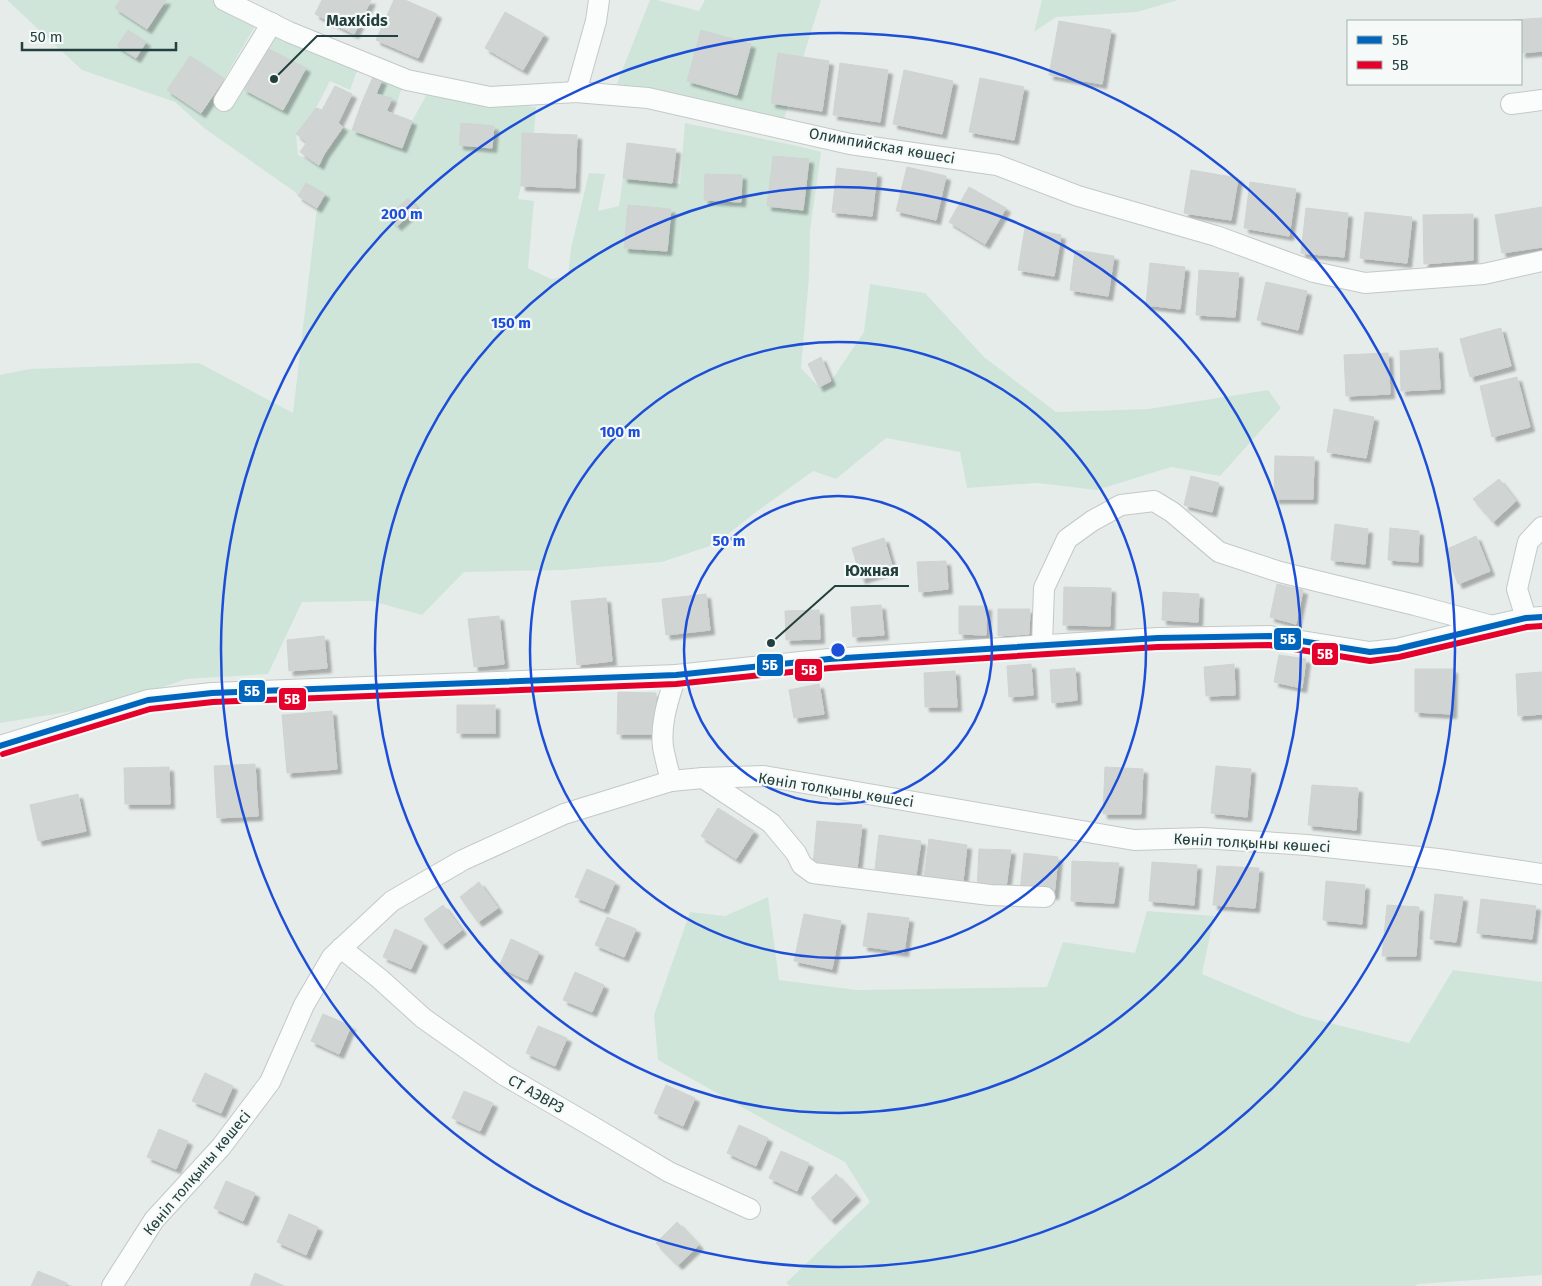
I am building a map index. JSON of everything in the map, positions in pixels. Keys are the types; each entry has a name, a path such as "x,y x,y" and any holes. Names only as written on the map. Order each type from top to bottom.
{"street":[{"name":"Олимпийская көшесі","path":"224,0 290,32 407,80 490,97 576,92 648,98 850,144 997,165 1078,196 1216,236 1314,272 1365,283 1484,274 1542,261"},
{"path":"576,92 600,0"},
{"path":"224,100 272,23"},
{"path":"1510,104 1542,100"},
{"path":"1042,645 1044,588 1067,539 1092,521 1121,505 1154,501 1172,512 1219,552 1280,572 1416,605 1491,626"},
{"path":"0,746 148,700 222,692 676,675 829,659 1158,638 1270,636 1370,652 1397,649 1491,626 1534,618 1517,589 1528,542 1542,527"},
{"path":"671,781 663,745 663,726 666,707 676,675"},
{"name":"Көніл толқыны көшесі","path":"112,1286 154,1220 222,1147 270,1082 304,1005 332,957 392,901 463,860 564,814 671,781 764,776 1134,840 1203,838 1308,844 1438,858 1542,874"},
{"path":"703,778 772,823 796,853 802,865 812,873 990,895 1045,897"},
{"name":"СТ АЭВРЗ","path":"341,948 380,979 423,1018 504,1075 669,1172 750,1209"}],"green space":[{"path":"7,0 212,0 258,21 224,79 190,56 168,90 201,113 212,98 227,106 243,89 283,110 305,68 265,47 274,35 357,71 350,90 330,81 316,108 296,134 298,155 319,165 343,127 402,148 412,121 427,94 462,100 536,107 534,133 522,133 521,186 518,199 534,201 528,268 551,279 568,276 571,248 589,173 605,174 598,211 619,206 623,178 680,184 685,123 821,152 810,231 809,277 801,368 819,387 831,381 864,332 870,284 925,293 984,357 1056,412 1148,409 1268,390 1281,408 1220,476 1171,467 1097,490 1037,483 967,488 960,452 886,438 836,479 813,471 752,515 716,544 662,562 562,570 464,572 422,615 372,601 302,602 268,674 186,679 111,705 0,723 0,375 29,369 199,363 293,413 317,208 325,194 306,183 298,196 204,128 175,102 82,70","holes":["408,199 417,209 397,226 388,216"]},
{"path":"650,0 657,0 699,11 705,0 821,0 783,122 616,86"},
{"path":"1042,0 1178,0 1137,12 1056,17 1034,32"},
{"path":"382,80 402,88 397,102 391,101 391,98 376,94"},
{"path":"768,897 779,980 857,990 1047,987 1063,942 1135,953 1147,911 1214,916 1202,974 1302,1016 1409,1043 1453,970 1542,982 1542,1275 1419,1284 1415,1286 790,1286 786,1283 870,1202 845,1162 658,1060 654,1015 690,912 725,916"}],"building":[{"path":"120,0 166,0 147,29 115,8"},
{"path":"322,0 371,0 354,34 315,14"},
{"path":"394,0 405,0 437,14 418,58 376,40"},
{"path":"505,12 544,34 523,70 485,48"},
{"path":"1542,18 1542,51 1522,53 1522,20 1513,20"},
{"path":"1059,21 1111,30 1102,84 1049,75"},
{"path":"128,30 146,42 136,58 117,46"},
{"path":"701,30 751,44 737,95 687,81"},
{"path":"265,47 306,68 283,110 243,89"},
{"path":"778,53 829,61 822,111 771,103"},
{"path":"190,56 224,79 201,113 167,90"},
{"path":"840,63 888,70 880,122 833,115"},
{"path":"904,70 953,81 942,134 893,124"},
{"path":"373,77 382,80 376,94 392,98 386,112 362,102"},
{"path":"980,78 1024,87 1014,140 969,132"},
{"path":"335,86 352,94 338,123 343,127 324,154 296,134 316,108 322,110"},
{"path":"362,102 412,121 402,148 352,130"},
{"path":"461,123 494,126 492,148 459,145"},
{"path":"522,133 577,135 575,188 521,186"},
{"path":"307,142 324,154 319,165 300,152"},
{"path":"627,143 676,149 672,183 623,178"},
{"path":"773,156 809,159 803,210 767,206"},
{"path":"907,167 946,176 936,220 896,211"},
{"path":"837,168 877,173 872,216 832,212"},
{"path":"1191,170 1238,178 1231,220 1184,213"},
{"path":"705,174 742,175 741,202 704,200"},
{"path":"1250,182 1296,189 1289,236 1244,228"},
{"path":"306,183 325,194 317,208 298,196"},
{"path":"969,187 1006,208 985,244 949,222"},
{"path":"408,198 417,208 397,226 388,216"},
{"path":"628,205 671,209 667,251 624,248"},
{"path":"1542,207 1542,247 1502,253 1495,215"},
{"path":"1306,208 1348,213 1344,257 1301,253"},
{"path":"1365,212 1412,217 1407,263 1360,258"},
{"path":"1473,214 1473,260 1424,264 1423,215"},
{"path":"1025,228 1061,235 1054,276 1018,270"},
{"path":"1075,250 1114,256 1108,296 1070,290"},
{"path":"1150,263 1185,267 1180,309 1146,305"},
{"path":"1199,270 1239,273 1235,317 1196,315"},
{"path":"1266,282 1307,291 1298,330 1257,320"},
{"path":"1501,328 1511,366 1470,377 1460,339"},
{"path":"1438,348 1440,389 1401,391 1400,351"},
{"path":"1388,353 1390,394 1346,396 1344,355"},
{"path":"821,357 831,381 819,387 808,364"},
{"path":"1517,377 1530,427 1492,437 1480,386"},
{"path":"1334,409 1374,417 1366,458 1327,452"},
{"path":"1275,456 1314,457 1313,499 1274,499"},
{"path":"1191,476 1219,483 1212,512 1184,505"},
{"path":"1499,479 1516,501 1493,522 1473,499"},
{"path":"1335,524 1368,529 1365,564 1331,560"},
{"path":"1390,528 1419,531 1418,562 1388,560"},
{"path":"1476,536 1490,571 1458,584 1445,550"},
{"path":"884,538 893,569 861,579 852,548"},
{"path":"946,561 948,589 919,592 917,562"},
{"path":"1277,584 1303,590 1296,624 1270,617"},
{"path":"1064,587 1111,588 1110,626 1063,625"},
{"path":"1163,592 1199,594 1198,622 1162,620"},
{"path":"706,594 710,630 666,635 662,599"},
{"path":"606,598 612,661 577,665 571,601"},
{"path":"881,605 884,635 853,637 851,607"},
{"path":"959,606 987,606 986,635 959,634"},
{"path":"998,609 1030,609 1029,634 998,636"},
{"path":"819,610 820,639 786,640 785,611"},
{"path":"499,616 504,664 474,667 468,619"},
{"path":"324,636 327,668 289,671 287,640"},
{"path":"1279,655 1306,659 1302,688 1274,682"},
{"path":"1031,664 1033,695 1009,697 1007,666"},
{"path":"1234,664 1235,695 1206,696 1204,667"},
{"path":"1075,668 1077,700 1052,703 1050,670"},
{"path":"1415,669 1453,669 1452,714 1415,712"},
{"path":"955,671 957,707 925,707 924,673"},
{"path":"1542,672 1542,714 1518,716 1516,674"},
{"path":"819,684 824,714 794,718 789,690"},
{"path":"618,692 656,693 655,734 617,734"},
{"path":"457,705 495,705 495,733 457,733"},
{"path":"332,711 337,769 287,773 282,715"},
{"path":"255,764 258,816 217,818 214,766"},
{"path":"1216,766 1251,769 1247,817 1211,813"},
{"path":"169,767 170,804 125,804 124,768"},
{"path":"1105,767 1143,769 1141,814 1103,814"},
{"path":"1312,785 1358,788 1356,830 1308,825"},
{"path":"78,794 86,831 38,841 30,805"},
{"path":"718,808 754,831 736,859 701,836"},
{"path":"817,821 862,825 857,869 813,865"},
{"path":"879,835 921,841 916,875 875,869"},
{"path":"929,839 967,845 963,881 924,878"},
{"path":"979,849 1011,850 1005,894 977,892"},
{"path":"1024,853 1058,857 1054,895 1020,891"},
{"path":"1072,861 1119,863 1114,903 1071,901"},
{"path":"1152,862 1197,865 1194,905 1149,901"},
{"path":"1217,866 1259,868 1255,908 1213,905"},
{"path":"587,869 615,882 604,909 575,897"},
{"path":"1326,881 1365,885 1362,924 1323,920"},
{"path":"479,882 498,908 478,922 460,897"},
{"path":"1435,894 1463,897 1456,942 1430,939"},
{"path":"1481,899 1536,906 1532,939 1477,933"},
{"path":"443,905 462,930 442,945 424,919"},
{"path":"1387,905 1419,907 1416,956 1382,956"},
{"path":"868,913 909,918 904,952 863,946"},
{"path":"804,914 841,921 832,969 794,961"},
{"path":"607,917 636,929 624,957 595,945"},
{"path":"395,929 423,942 411,969 383,957"},
{"path":"511,939 539,952 527,980 499,967"},
{"path":"575,972 604,985 592,1012 563,1000"},
{"path":"323,1014 351,1026 339,1054 311,1041"},
{"path":"538,1026 567,1038 555,1066 526,1053"},
{"path":"205,1073 233,1086 221,1113 192,1101"},
{"path":"666,1085 695,1098 683,1126 654,1113"},
{"path":"464,1091 493,1103 480,1131 452,1118"},
{"path":"739,1125 768,1138 756,1166 727,1153"},
{"path":"159,1129 188,1141 176,1169 147,1157"},
{"path":"781,1151 809,1163 797,1191 769,1178"},
{"path":"836,1174 856,1196 831,1220 811,1198"},
{"path":"226,1181 255,1193 243,1221 214,1208"},
{"path":"289,1214 318,1227 306,1255 277,1242"},
{"path":"677,1222 699,1245 678,1265 656,1243"},
{"path":"38,1271 67,1283 65,1286 31,1286"},
{"path":"255,1273 284,1286 250,1286"}],"transit line":[{"name":"5Б","path":"0,746 148,700 212,693 676,675 829,659 1158,638 1270,636 1370,652 1397,649 1526,618 1542,617"},
{"name":"5В","path":"3,754 150,709 213,702 676,684 830,668 1158,647 1269,645 1370,661 1399,657 1527,627 1542,626"}],"place":[{"name":"MaxKids","path":"274,79"},
{"name":"Южная","path":"771,643"}]}
